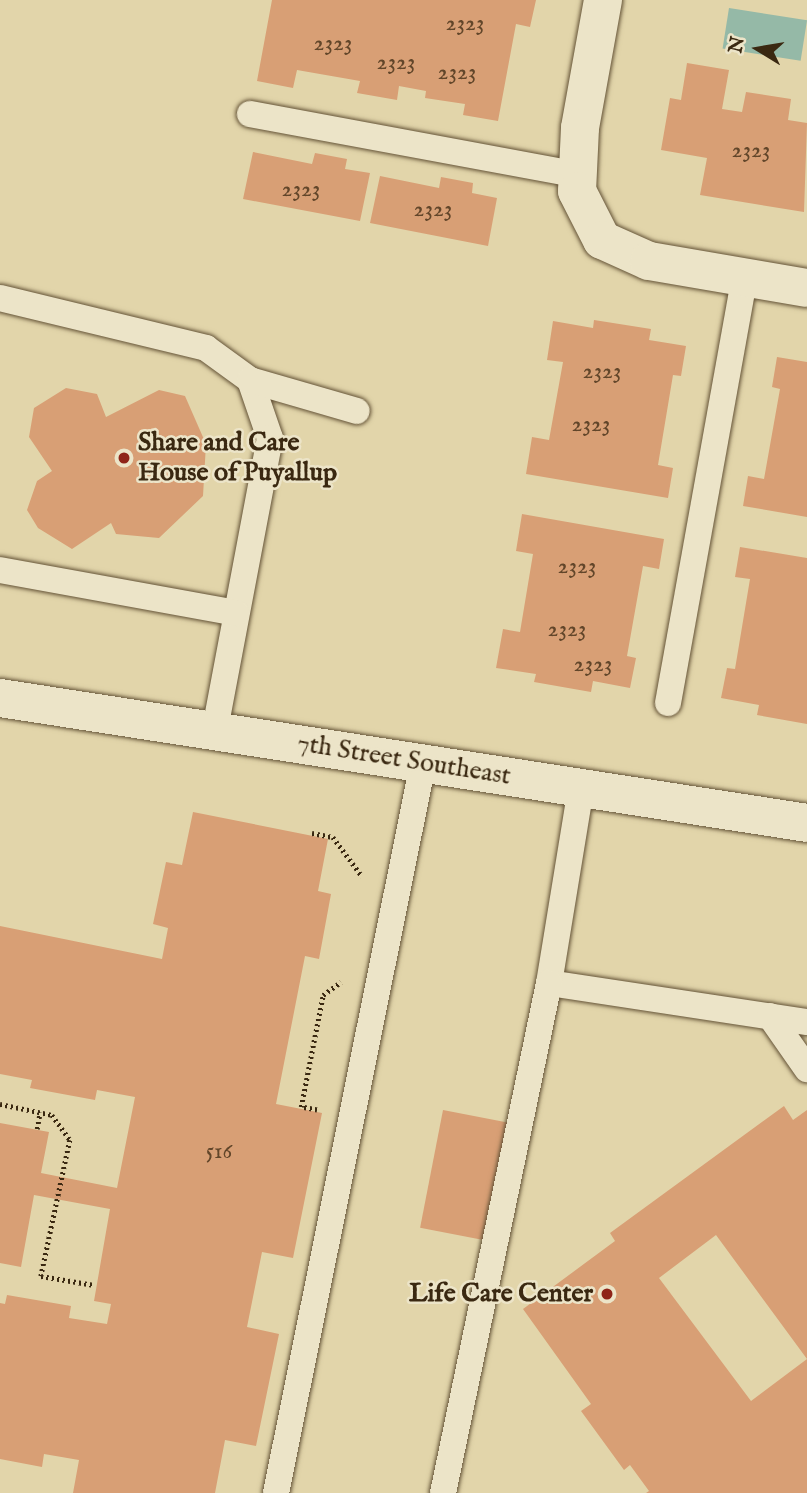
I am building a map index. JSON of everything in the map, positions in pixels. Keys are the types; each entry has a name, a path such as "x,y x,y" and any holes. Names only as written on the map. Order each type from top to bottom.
{"street":[{"path":"603,0 580,128 577,191 602,240 649,261 807,288"},
{"name":"7th Street Southeast","path":"0,698 807,823"}],"lane":[{"path":"250,114 578,175"},
{"path":"668,703 745,277"},
{"path":"0,298 206,348 250,380 357,411"},
{"path":"215,730 270,438 250,380"},
{"path":"0,570 236,613"},
{"path":"276,1493 423,763"},
{"path":"443,1493 549,983 581,788"},
{"path":"549,983 807,1021"},
{"path":"770,1016 807,1069"}],"path":[{"path":"312,832 333,837 369,885"},
{"path":"0,1104 52,1115 69,1140 41,1276 94,1285"},
{"path":"37,1129 40,1112"}],"shaded area":[{"path":"729,8 807,20 801,61 723,48"}],"building":[{"path":"272,0 536,0 530,27 516,24 498,121 463,115 465,104 425,98 426,91 399,86 397,100 357,93 360,81 297,70 293,88 257,81"},
{"path":"687,63 729,70 722,109 742,112 746,92 791,99 788,120 807,123 804,212 700,195 707,158 661,150 670,98 681,100"},
{"path":"253,152 312,164 315,153 347,159 345,169 370,173 360,221 243,199"},
{"path":"380,176 439,188 441,177 473,183 472,193 497,198 488,246 370,223"},
{"path":"594,320 651,329 649,340 686,346 681,376 673,375 658,465 673,468 668,498 526,474 532,437 549,440 563,362 547,360 553,321 593,328"},
{"path":"777,357 807,362 807,517 743,506 748,476 764,479 780,389 772,387"},
{"name":"Share and Care House of Puyallup","path":"66,388 97,394 106,417 159,390 185,396 206,444 203,496 159,538 116,534 111,523 72,549 38,528 27,510 37,481 52,471 29,437 34,408"},
{"path":"522,514 664,539 659,569 643,566 627,656 636,658 630,688 593,681 591,692 534,682 536,674 496,668 503,629 520,632 533,554 516,551"},
{"path":"740,547 807,558 807,724 757,715 759,705 721,698 727,668 735,669 750,579 735,577"},
{"path":"193,812 328,839 318,891 331,894 319,959 305,956 276,1104 322,1113 293,1258 262,1252 247,1327 279,1334 256,1446 225,1440 215,1493 73,1493 79,1460 44,1454 42,1467 0,1459 0,1303 5,1304 7,1295 71,1306 69,1318 107,1324 111,1304 94,1301 110,1209 34,1195 21,1267 0,1263 0,1123 49,1132 41,1173 117,1188 135,1097 97,1090 95,1100 30,1088 32,1080 0,1074 0,926 162,959 168,928 153,924 166,862 182,865"},
{"name":"Life Care Center","path":"784,1106 793,1120 807,1110 807,1359 807,1493 646,1493 649,1491 630,1465 624,1470 581,1411 591,1404 523,1309 615,1241 610,1233","holes":["716,1235 807,1359 751,1401 659,1278"]},
{"path":"443,1110 513,1124 490,1241 420,1228"}],"place":[{"name":"Share and Care House of Puyallup","path":"124,458"},
{"name":"Life Care Center","path":"607,1294"}]}
